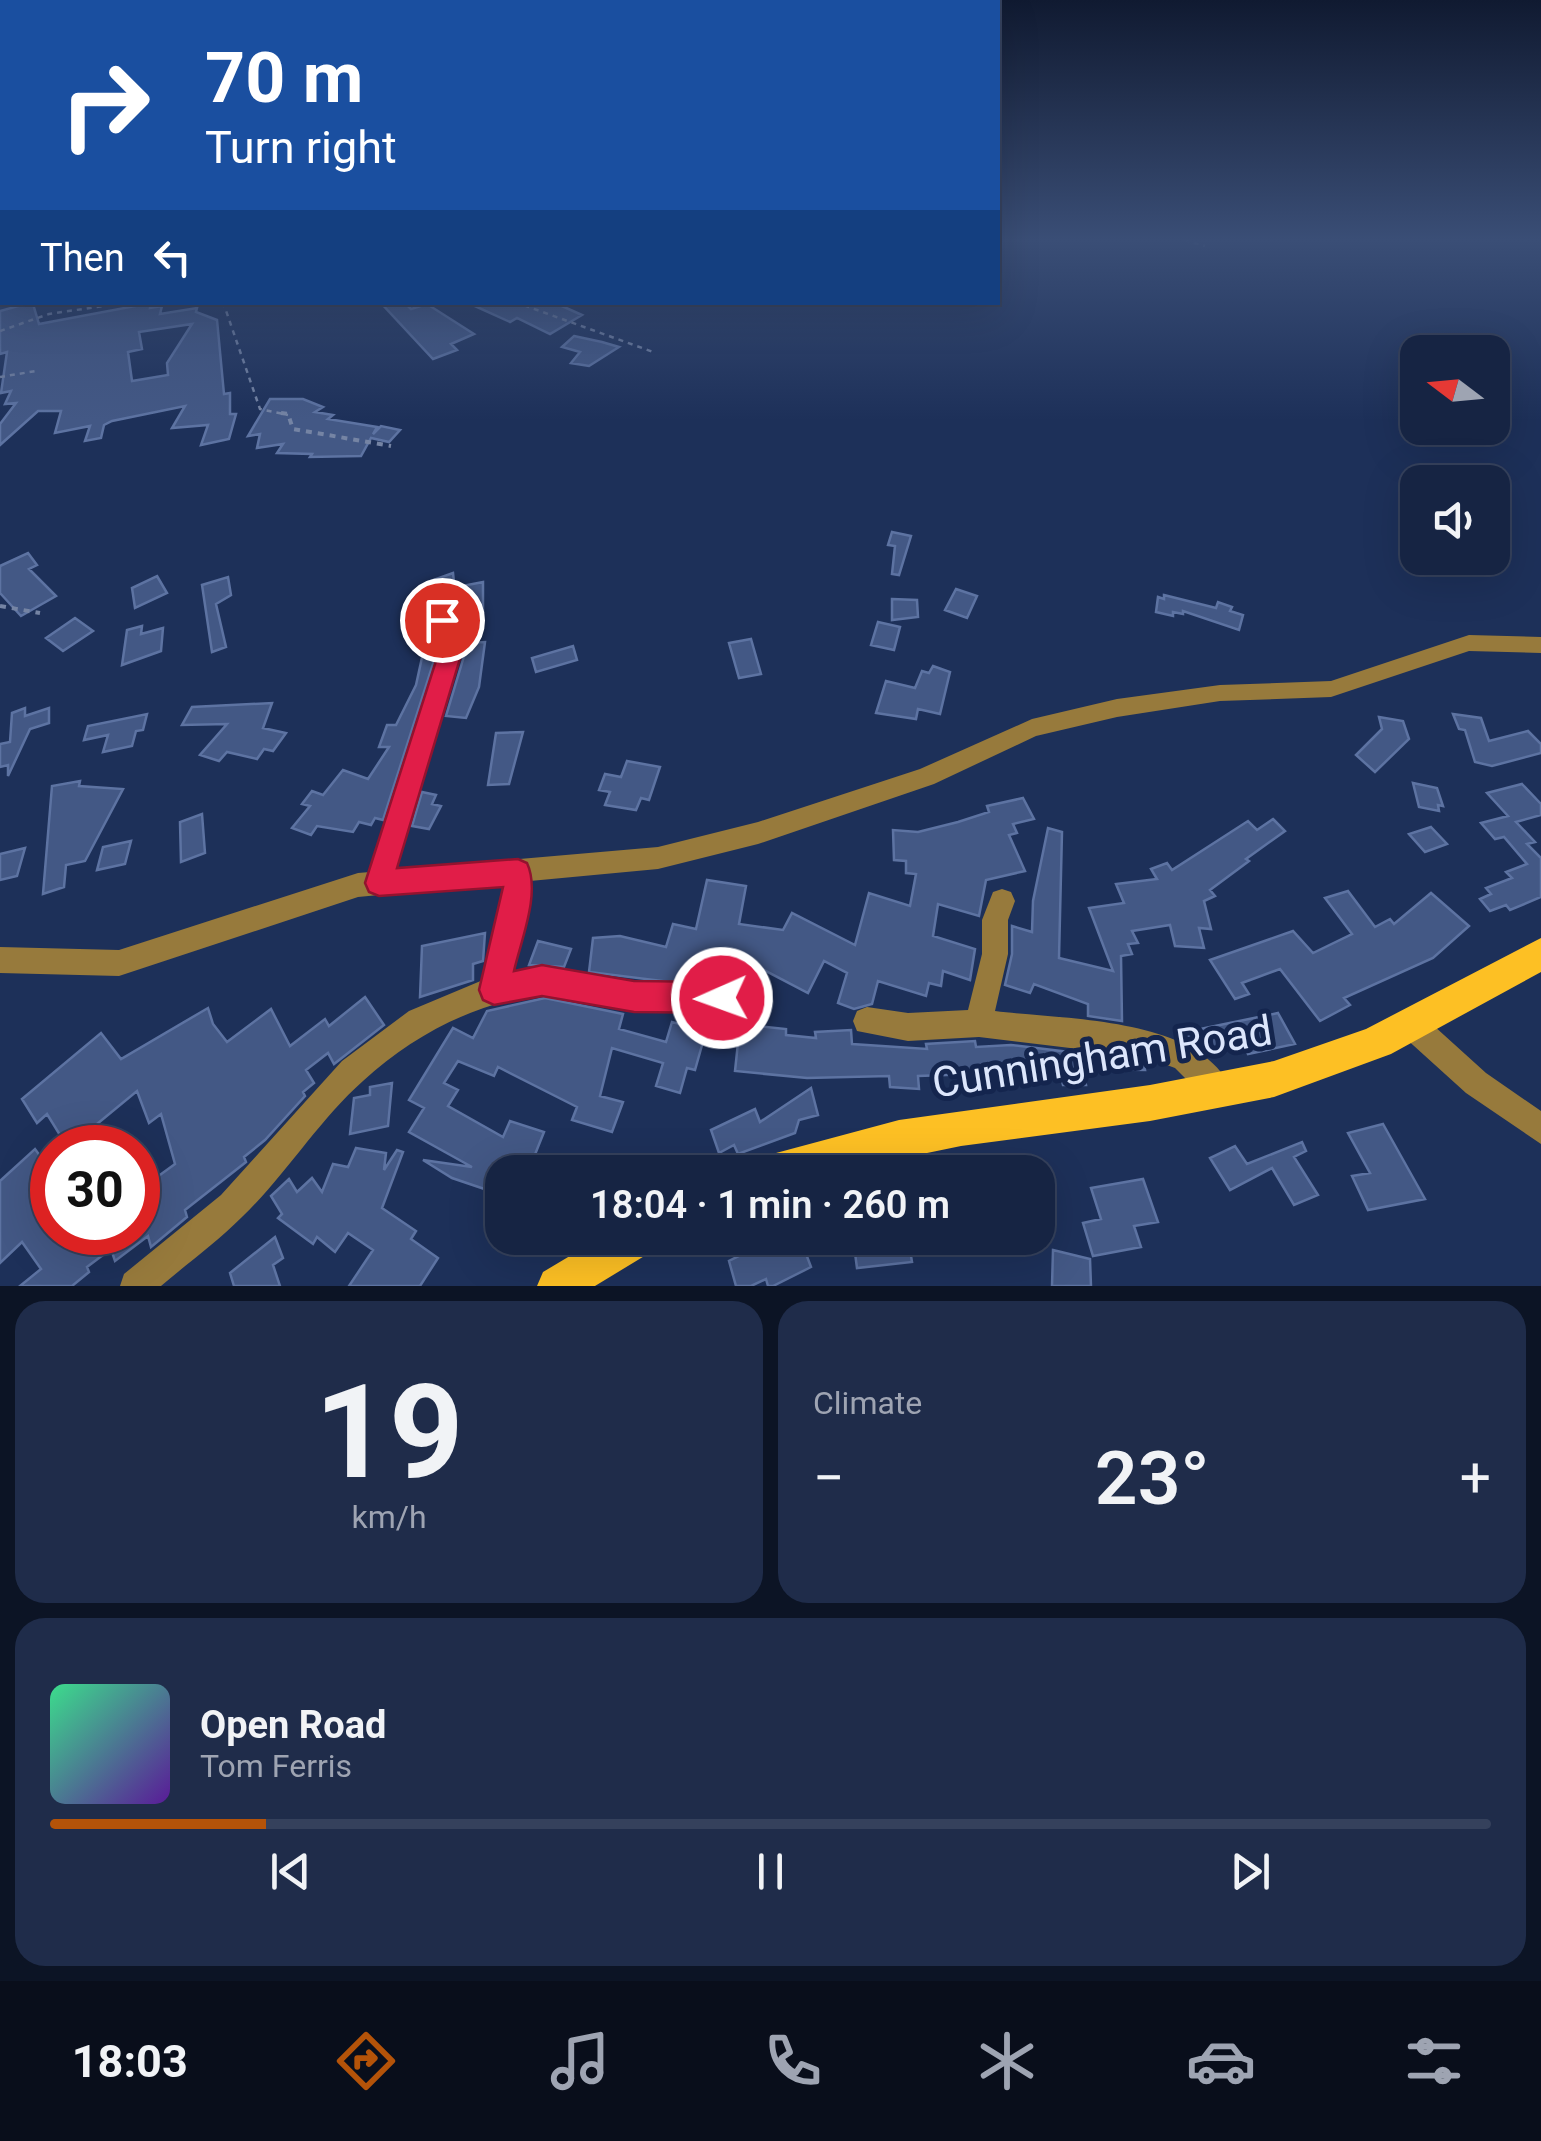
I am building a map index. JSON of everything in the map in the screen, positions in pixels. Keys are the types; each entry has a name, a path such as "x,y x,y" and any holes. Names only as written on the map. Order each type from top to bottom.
{"main road":[{"name":"Cunningham Road","path":"836,1155 888,1140 1219,1092 1342,1058 1412,1026 1541,954"},
{"path":"557,1286 609,1255"}],"street":[{"path":"379,883 454,642 452,628 442,620"},
{"path":"0,960 120,963 162,952 268,911 358,885 658,858 758,833 926,777 1032,728 1116,708 1220,693 1331,688 1469,643 1541,645"},
{"path":"494,990 518,872"},
{"path":"979,1023 995,954 995,920 1002,901"},
{"path":"136,1286 232,1206 332,1091 373,1052 420,1021 494,990 542,980 634,996 722,998"},
{"path":"867,1022 908,1027 979,1023 1162,1047 1194,1064 1219,1092"},
{"path":"1412,1026 1476,1083 1541,1130"}],"path":[{"path":"0,331 49,314 110,305"},
{"path":"224,305 260,408 288,414 292,429 390,446"},
{"path":"522,305 656,353"},
{"path":"0,377 36,370"},
{"path":"0,606 40,613"}],"building":[{"path":"22,305 33,305 39,324 140,305 162,306 160,314 197,308 196,312 217,320 224,394 230,393 230,414 236,414 229,439 201,445 208,425 172,428 185,406 112,421 104,425 101,438 85,441 90,426 55,433 61,411 38,411 0,445 0,424 16,403 5,404 11,391 1,393 7,352 0,354 0,311","holes":["192,324 167,363 168,375 132,381 128,352 142,349 139,332"]},
{"path":"383,305 407,305 411,309 429,305 474,334 451,344 457,350 433,359"},
{"path":"473,305 560,305 582,315 550,334 517,318 510,322"},
{"path":"574,336 619,347 589,366 571,363 580,352 562,347"},
{"path":"270,399 303,399 323,407 315,412 333,415 328,419 377,427 373,434 381,426 400,430 389,442 371,438 361,456 277,453 283,444 257,448 260,434 248,436"},
{"path":"892,532 911,536 899,575 892,574 895,546 888,545"},
{"path":"28,553 37,565 29,569 56,596 21,616 0,593 0,566"},
{"path":"453,573 455,592 428,597 428,582"},
{"path":"157,576 167,593 135,608 132,588"},
{"path":"228,577 231,595 216,604 226,647 212,652 202,585"},
{"path":"483,582 483,612 462,616 462,586"},
{"path":"956,589 977,596 967,618 945,610"},
{"path":"1164,595 1216,608 1218,602 1232,607 1230,611 1243,615 1239,630 1183,611 1173,612 1173,616 1156,612 1158,597 1164,599"},
{"path":"892,599 917,600 918,617 892,620"},
{"path":"75,618 93,631 63,651 46,638"},
{"path":"878,622 900,627 894,650 871,645"},
{"path":"142,626 141,634 163,628 161,651 122,665 127,630"},
{"path":"428,630 437,630 440,642 383,820 375,818 371,825 359,822 353,832 317,826 311,835 292,828 310,806 302,804 312,791 323,795 343,770 368,779 389,747 379,747 387,725 396,725 416,685"},
{"path":"751,639 761,674 739,678 729,643"},
{"path":"485,642 479,687 466,718 446,716 468,643"},
{"path":"573,646 577,660 536,672 532,658"},
{"path":"933,666 950,672 940,714 918,709 916,719 876,713 886,681 915,688 922,671 929,673"},
{"path":"272,703 263,728 286,733 273,751 264,749 257,759 227,752 219,761 200,755 227,724 182,725 192,707"},
{"path":"25,708 25,716 49,708 49,723 30,729 8,776 8,765 0,767 0,744 10,742 12,713"},
{"path":"147,714 143,730 136,731 132,746 103,752 108,735 84,740 88,726"},
{"path":"1453,714 1481,718 1489,741 1528,731 1541,744 1541,753 1492,766 1475,762 1465,730 1459,729"},
{"path":"1379,717 1403,721 1409,739 1375,772 1356,755 1382,729"},
{"path":"523,732 509,784 488,785 496,733"},
{"path":"627,761 660,767 649,800 641,798 636,810 605,805 610,792 599,790 605,774 621,777"},
{"path":"80,781 79,786 123,789 85,861 66,865 64,887 43,894 52,786"},
{"path":"1413,783 1437,788 1443,806 1438,805 1439,811 1419,807"},
{"path":"1522,784 1541,804 1541,815 1516,822 1535,842 1527,844 1541,858 1541,897 1510,910 1506,905 1490,911 1480,899 1491,894 1486,888 1512,878 1506,872 1527,864 1504,837 1495,839 1481,823 1508,816 1487,793"},
{"path":"422,792 436,795 432,804 441,806 429,829 412,826"},
{"path":"1023,798 1034,819 1013,824 1017,833 1009,835 1025,871 986,880 979,916 938,904 933,936 975,949 970,980 943,971 941,986 929,983 926,996 878,981 872,1004 854,1009 838,1003 847,973 824,961 808,993 762,969 759,984 720,978 670,982 589,972 593,938 620,936 666,947 673,924 696,929 707,880 746,886 739,924 783,930 792,913 855,945 869,893 910,906 916,874 906,873 906,861 894,860 893,830 918,832 989,812 987,806"},
{"path":"202,814 205,853 181,862 180,822"},
{"path":"1273,819 1285,831 1210,890 1215,896 1204,901 1211,929 1199,928 1204,948 1175,946 1170,925 1132,931 1138,943 1128,944 1132,954 1121,956 1122,1021 1088,1016 1088,1004 1034,984 1030,993 1005,985 1012,954 1012,926 1032,932 1033,901 1048,828 1062,832 1059,958 1113,971 1089,908 1124,903 1116,884 1157,879 1151,869 1167,863 1172,870 1248,821 1257,830"},
{"path":"1431,827 1447,844 1425,852 1409,834"},
{"path":"131,841 125,864 97,870 103,847"},
{"path":"25,848 17,876 0,880 0,854"},
{"path":"1348,891 1375,927 1390,919 1394,924 1431,893 1469,926 1433,958 1344,998 1350,1005 1320,1021 1280,969 1242,983 1249,994 1235,999 1210,960 1293,931 1313,953 1352,934 1325,898"},
{"path":"485,933 483,961 473,964 473,980 420,997 422,946"},
{"path":"538,941 571,949 564,967 529,965"},
{"path":"365,997 384,1025 334,1064 328,1053 306,1070 314,1083 303,1092 305,1096 244,1157 246,1162 185,1210 187,1217 160,1240 160,1175 175,1164 161,1114 149,1123 137,1091 98,1125 54,1125 47,1114 37,1123 22,1099 101,1033 121,1059 208,1008 213,1024 227,1042 271,1009 290,1046 325,1019 329,1026"},
{"path":"545,998 623,1014 619,1029 666,1042 672,1022 706,1031 695,1070 687,1068 680,1093 656,1086 663,1063 612,1048 600,1096 623,1102 612,1132 572,1120 577,1107 498,1067 494,1076 458,1061 444,1083 458,1090 448,1106 503,1137 510,1121 544,1132 535,1155 485,1155 485,1189 452,1178 423,1160 472,1167 409,1132 424,1108 409,1100 453,1028 473,1038 487,1011"},
{"path":"1278,1013 1295,1044 1248,1054 1243,1043 1200,1050 1191,1044 1186,1032"},
{"path":"740,1024 786,1029 786,1035 816,1038 815,1032 851,1030 852,1044 927,1049 926,1044 975,1041 976,1047 1011,1045 1143,1061 1145,1070 1090,1069 1091,1074 1084,1074 1086,1085 1063,1085 1061,1077 1030,1077 1029,1072 918,1076 919,1089 890,1087 889,1076 807,1078 735,1071"},
{"path":"392,1083 388,1126 350,1134 354,1098 370,1095 370,1087"},
{"path":"811,1088 818,1115 799,1120 795,1133 738,1154 734,1145 719,1153 711,1130 755,1109 760,1122"},
{"path":"1383,1124 1425,1199 1368,1210 1352,1176 1370,1173 1348,1133"},
{"path":"1302,1142 1306,1151 1294,1157 1318,1195 1294,1205 1272,1168 1230,1190 1210,1158 1235,1146 1247,1164"},
{"path":"356,1148 386,1153 384,1170 397,1150 403,1152 382,1208 416,1231 411,1239 438,1258 420,1286 349,1286 373,1250 348,1233 335,1252 317,1237 313,1244 278,1218 282,1214 271,1196 289,1179 297,1192 312,1178 322,1192 333,1164 348,1167"},
{"path":"30,1154 30,1253 22,1242 0,1263 0,1181"},
{"path":"1143,1179 1158,1222 1134,1226 1141,1247 1093,1256 1083,1223 1101,1219 1091,1188"},
{"path":"275,1237 283,1258 273,1265 280,1286 234,1286 230,1273"},
{"path":"1055,1250 1090,1259 1091,1286 1052,1286"},
{"path":"31,1255 103,1255 72,1286 20,1286 41,1269"},
{"path":"741,1255 806,1255 811,1267 773,1286 768,1286 766,1279 751,1286 736,1286 729,1261"},
{"path":"855,1255 911,1255 912,1262 857,1268"}],"route":[{"path":"442,620 452,628 454,642 379,883 518,872 494,990 542,980 599,993 670,1000 722,998"}]}
